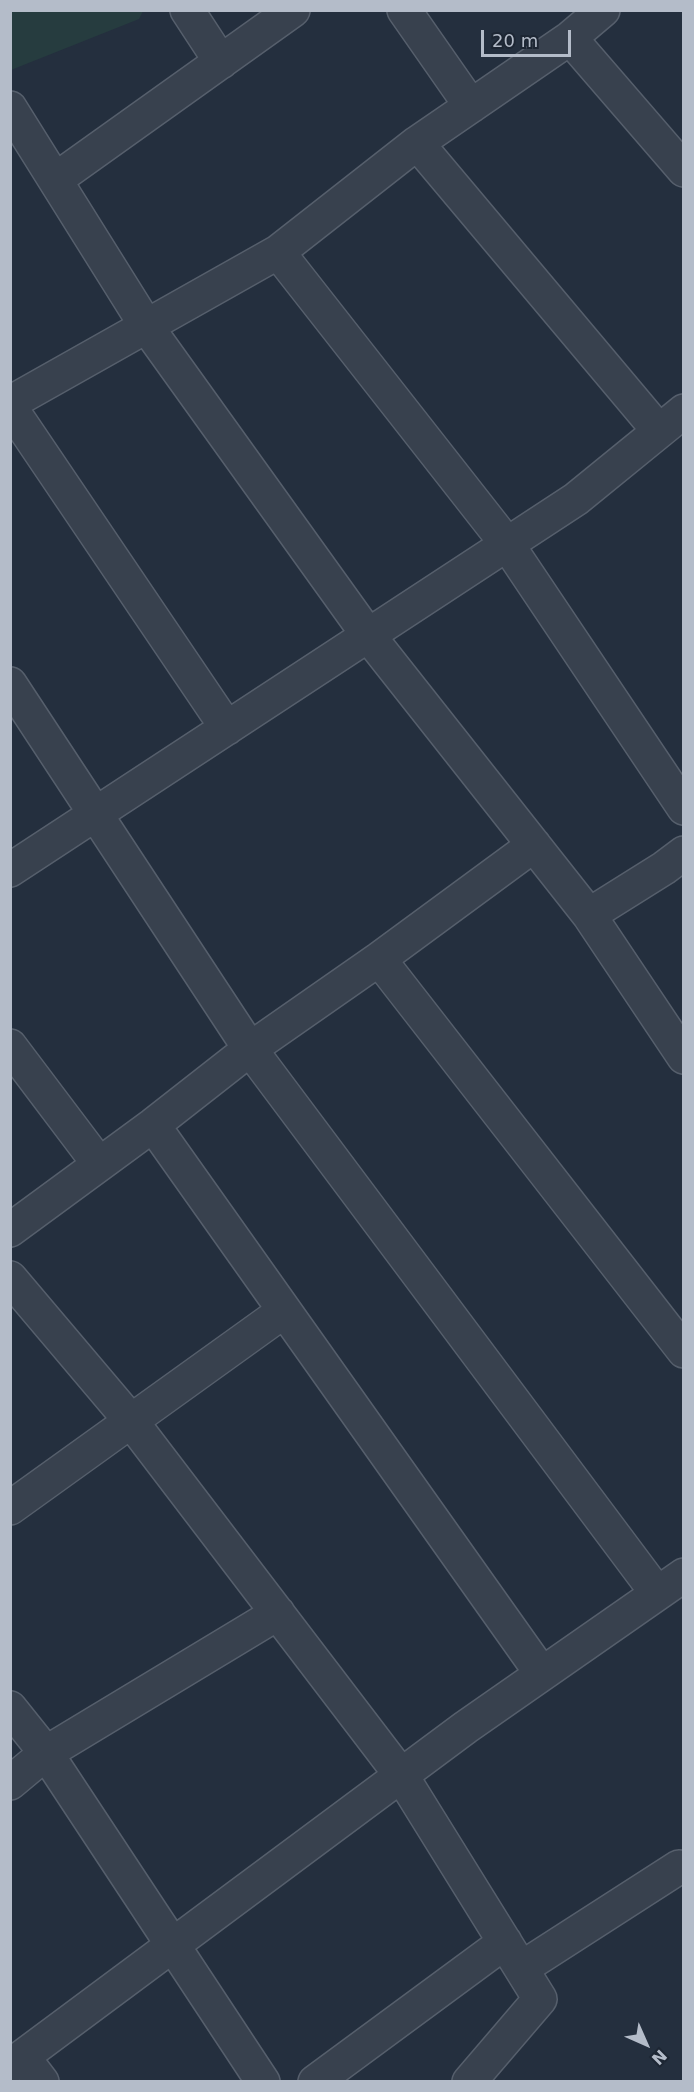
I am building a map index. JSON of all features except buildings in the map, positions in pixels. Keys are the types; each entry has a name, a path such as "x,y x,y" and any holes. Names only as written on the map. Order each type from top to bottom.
{"street":[{"path":"187,10 221,62"},
{"path":"55,180 292,10"},
{"path":"404,10 471,106"},
{"path":"227,728 10,405 278,252 417,143 570,38 603,10"},
{"path":"570,38 684,170"},
{"path":"10,108 147,327 368,635 589,915 684,1057"},
{"path":"10,870 576,499 671,421 417,143"},
{"path":"278,252 507,544 684,808"},
{"path":"10,684 250,1049 657,1593"},
{"path":"10,1230 153,1125 250,1049 379,959 534,845"},
{"path":"589,915 684,853"},
{"path":"379,959 684,1351"},
{"path":"10,1046 99,1164"},
{"path":"153,1125 542,1674"},
{"path":"10,1278 131,1422 401,1775 540,1999 469,2082"},
{"path":"10,1508 284,1311"},
{"path":"25,2068 173,1945 401,1775 684,1575"},
{"path":"10,1783 46,1753 278,1613"},
{"path":"10,1708 46,1753 263,2082"},
{"path":"315,2082 513,1955 679,1868 684,1868"}],"green space":[{"path":"11,10 143,11 139,19 11,70"}]}
